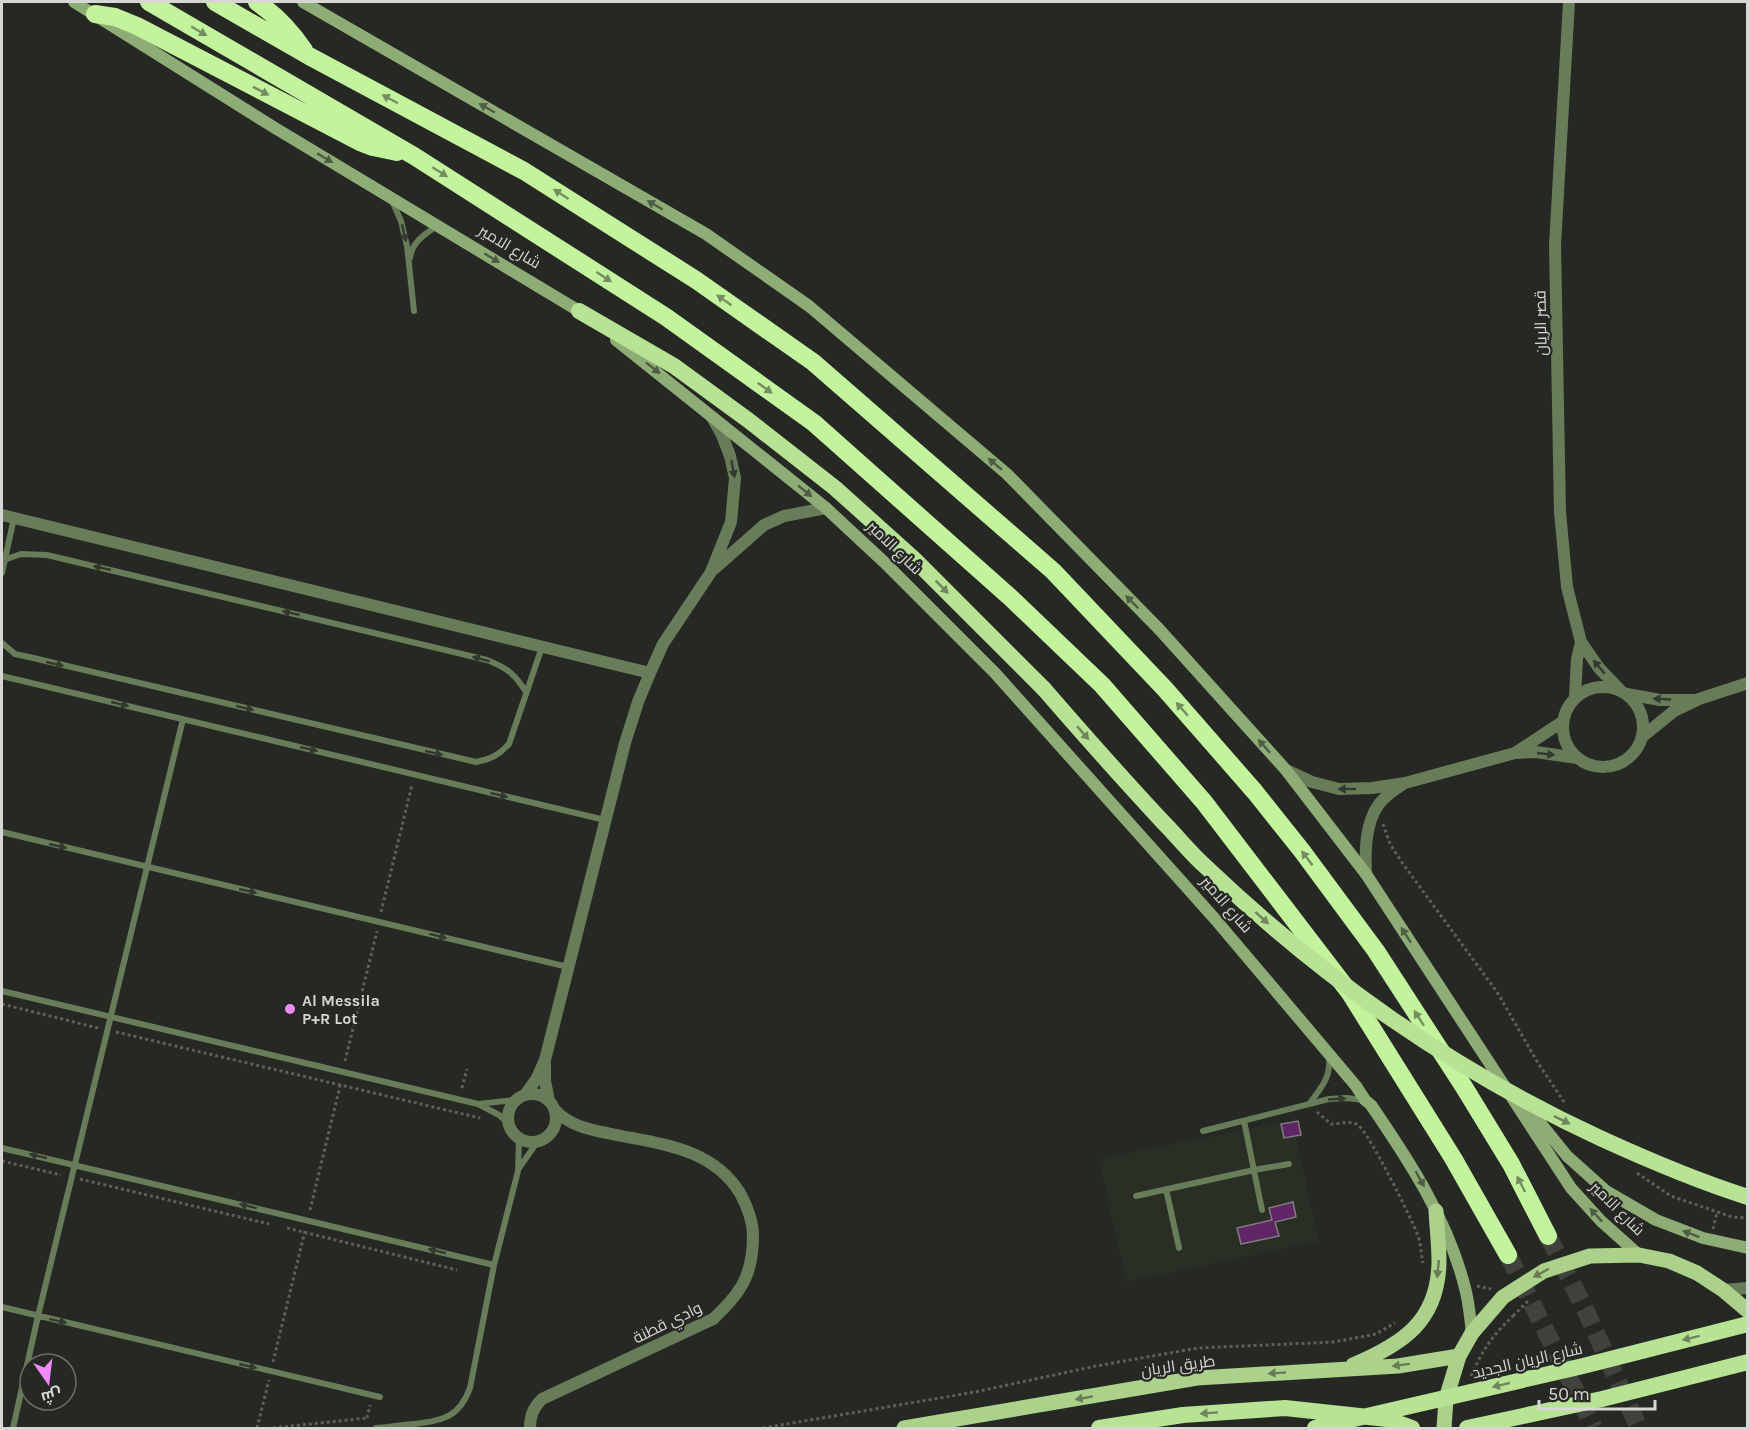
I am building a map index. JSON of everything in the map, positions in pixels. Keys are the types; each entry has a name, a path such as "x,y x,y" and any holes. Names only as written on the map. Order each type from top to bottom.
{"highway":[{"name":"شارع الامير","path":"149,2 414,156 666,317 814,423 1002,590 1102,685 1204,802 1350,993 1453,1158 1508,1255"},
{"path":"214,2 309,56 524,171 696,280 813,362 1053,571 1165,689 1255,792 1302,851 1376,951 1464,1087 1511,1164 1548,1236"},
{"path":"257,2 288,28 309,56"},
{"path":"94,14 115,17 137,26 360,142 386,151 414,156"},
{"path":"579,311 674,366 835,488 914,559 1044,689 1204,866 1268,924 1384,1016 1476,1074 1558,1119 1638,1156 1724,1190 1748,1197"},
{"name":"شارع الريان الجديد","path":"1315,1428 1582,1366 1748,1324"},
{"path":"1467,1428 1748,1362"},
{"path":"1099,1428 1183,1415 1286,1408 1387,1419 1412,1428"}],"main road":[{"name":"شارع الامير","path":"74,2 285,134 579,311 826,508 884,562 995,673 1215,919 1356,1086 1365,1101 1371,1105 1419,1177 1455,1253 1466,1290 1472,1333"},
{"name":"شارع الامير","path":"303,2 706,234 808,306 1006,474 1159,629 1286,770 1366,874 1571,1188 1601,1221 1639,1255"},
{"path":"1485,1054 1567,1156 1606,1191 1656,1220 1703,1238 1748,1248"},
{"path":"1336,1371 1369,1358 1395,1343 1417,1326 1429,1310 1435,1291 1439,1263 1436,1211"},
{"path":"1444,1428 1446,1398 1459,1356 1472,1333 1503,1297 1544,1270 1590,1256 1639,1255 1669,1261 1697,1273 1723,1290 1748,1311"},
{"name":"طريق الريان","path":"904,1428 1197,1378 1398,1366 1459,1356"}],"street":[{"name":"قصر الريان","path":"1569,2 1555,244 1560,512 1567,587 1581,642 1599,668 1624,692"},
{"path":"545,1060 545,1081 556,1118 545,1138 538,1141 525,1141 511,1130 509,1111 537,1078 545,1060 625,743 638,702 663,644 711,572 731,522 735,478 722,435 711,415"},
{"path":"711,572 764,525 784,516 826,508"},
{"path":"8,516 650,672"},
{"name":"قصر الريان","path":"1575,697 1577,659 1581,642"},
{"path":"1642,737 1674,711 1699,699 1748,682"},
{"path":"1624,692 1641,713 1642,737 1636,749 1627,759 1615,765 1602,767 1588,765 1576,758 1568,748 1563,735 1562,722 1566,708 1575,697 1589,689 1605,686 1660,700 1699,699"},
{"path":"1515,753 1562,722"},
{"path":"1286,770 1312,782 1339,789 1372,788 1405,783 1515,753 1536,752 1576,758"},
{"path":"1366,874 1365,850 1378,804 1405,783"},
{"path":"520,1098 534,1094 543,1097 551,1105"},
{"name":"وادي قطنة","path":"530,1428 535,1406 542,1399 713,1319 733,1301 746,1279 753,1254 753,1228 746,1203 732,1181 714,1164 698,1155 670,1147 583,1128 567,1121 551,1105"},
{"name":"وادي قطنة","path":"550,1132 583,1128"},
{"path":"1723,1290 1748,1288"}],"lane":[{"path":"391,198 401,221 407,246 414,311"},
{"path":"409,270 411,252 422,236 438,225"},
{"path":"2,573 8,516"},
{"path":"4,560 21,554 47,555 487,660 517,676 526,692"},
{"path":"2,643 15,654 476,762 501,753 509,744 542,646"},
{"path":"2,676 605,820"},
{"path":"13,1428 38,1316 183,719"},
{"path":"2,832 568,967"},
{"path":"2,991 478,1104 499,1115 509,1124"},
{"path":"1310,1104 1330,1070 1328,1054"},
{"path":"478,1104 520,1098"},
{"path":"1203,1131 1329,1099 1347,1098 1365,1101"},
{"path":"1244,1121 1262,1210"},
{"path":"376,1428 438,1421 450,1416 466,1400 494,1265 518,1171 519,1138"},
{"path":"518,1171 538,1141"},
{"path":"2,1148 494,1265"},
{"path":"1136,1196 1289,1164"},
{"path":"1166,1189 1179,1248"},
{"path":"2,1307 380,1397"}],"path":[{"path":"258,1428 415,774"},
{"path":"1378,804 1390,844 1402,864 1497,992 1538,1062 1568,1106"},
{"path":"2,1004 483,1119"},
{"path":"1310,1104 1327,1122 1331,1124 1349,1122 1358,1125 1365,1132 1418,1236 1425,1272"},
{"path":"2,1161 457,1270"},
{"path":"1633,1171 1671,1196 1732,1217 1748,1218"},
{"path":"1513,1316 1530,1300"},
{"path":"763,1428 975,1392 1096,1366 1198,1348 1334,1342 1376,1334 1401,1321"},
{"path":"273,1428 377,1417"}],"shaded area":[{"path":"1292,1120 1319,1241 1126,1282 1099,1159"}],"building":[{"path":"1298,1121 1301,1135 1284,1138 1281,1124"},
{"path":"1293,1202 1296,1217 1275,1222 1279,1236 1241,1244 1237,1228 1272,1220 1269,1208"}],"tunnel":[{"path":"1548,1236 1585,1309 1639,1428"},
{"path":"1508,1255 1594,1428"}],"place":[{"name":"Al Messila P+R Lot","path":"290,1009"}]}
